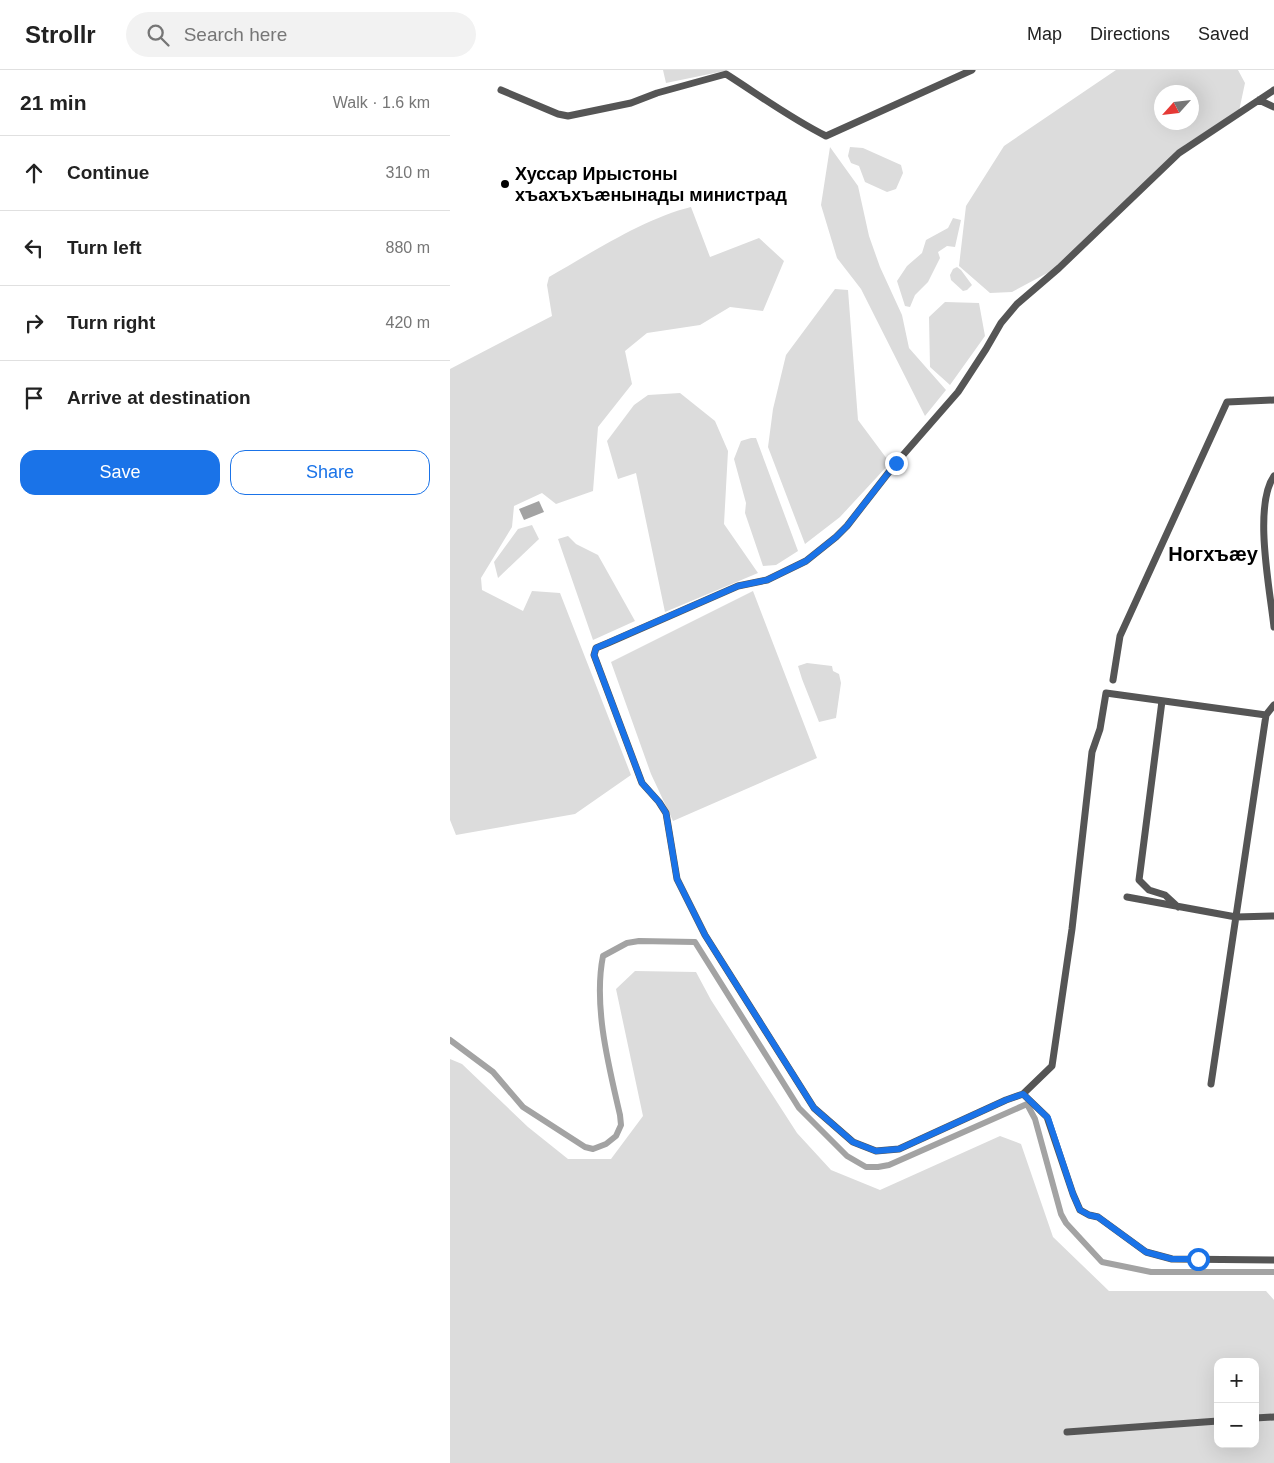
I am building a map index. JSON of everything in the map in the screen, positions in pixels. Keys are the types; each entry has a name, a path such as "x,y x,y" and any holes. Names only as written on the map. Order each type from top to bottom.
{"street":[{"path":"501,90 558,114 568,116 631,103 656,93 726,74 768,103 782,109 802,124 826,136 972,70"},
{"path":"1266,714 1106,693 1100,728 1092,752 1072,929 1052,1066 1023,1094 899,1149 876,1151 853,1142 814,1108 705,935 677,879 666,813 642,783 594,655 596,648 738,586 767,580 806,561 836,537 852,520 896,463 958,392 1001,323 1017,304 1066,262 1179,153 1274,90"},
{"path":"1259,100 1274,107"},
{"path":"1113,680 1120,636 1227,402 1274,400"},
{"path":"1274,476 1267,489 1263,524 1274,627"},
{"path":"1162,701 1139,880 1149,890 1165,895 1178,907"},
{"path":"1211,1084 1266,714 1274,705"},
{"path":"1127,897 1236,918 1274,916"},
{"path":"1023,1094 1048,1118 1080,1210 1098,1217 1146,1252 1154,1255 1172,1259 1274,1260"},
{"path":"1259,1418 1274,1417"},
{"path":"1067,1432 1214,1421"}],"shaded area":[{"path":"663,70 729,70 666,83"},
{"path":"1116,70 1238,70 1245,83 1239,111 1186,144 1053,270 1012,292 990,293 959,266 966,206 1004,146"},
{"path":"830,147 858,186 869,236 880,267 902,315 909,348 946,390 925,416 861,289 837,258 821,205"},
{"path":"850,147 863,148 901,165 903,173 896,189 887,192 865,182 859,166 851,163 848,156"},
{"path":"691,207 710,257 759,238 784,261 763,311 730,307 700,325 647,333 625,351 632,384 598,427 593,491 556,504 542,493 514,506 512,527 481,578 482,590 523,611 532,591 560,593 631,775 575,814 456,835 450,820 450,369 552,316 547,285 549,277 600,247 655,219"},
{"path":"953,218 961,220 955,247 947,246 938,252 940,258 928,282 915,295 910,307 905,306 897,281 907,266 922,253 926,240 948,228"},
{"path":"957,267 972,285 967,290 963,291 951,280 950,275 953,269"},
{"path":"835,289 848,290 858,420 890,463 840,517 805,544 768,447 773,409 786,355"},
{"path":"945,302 979,303 985,336 950,385 930,367 929,317"},
{"path":"680,393 715,421 728,451 724,524 758,573 665,612 636,473 618,479 607,441 634,405 648,395"},
{"path":"756,438 798,551 776,565 763,566 745,513 746,503 734,459 741,441"},
{"path":"539,501 544,512 524,520 519,509"},
{"path":"532,525 539,539 498,578 494,562 518,529"},
{"path":"568,536 576,544 598,555 635,621 593,640 558,539"},
{"path":"753,591 817,758 673,821 651,774 611,662"},
{"path":"807,663 832,666 833,671 839,674 841,683 836,718 819,722 798,666"},
{"path":"635,971 696,972 711,1000 797,1133 831,1170 880,1190 1000,1136 1021,1144 1053,1237 1109,1291 1266,1291 1274,1300 1274,1463 450,1463 450,1059 462,1064 528,1127 568,1159 611,1159 643,1116 616,989"}],"waterway":[{"path":"450,1040 493,1072 523,1107 585,1147 593,1149 606,1144 616,1136 621,1125 601,1016 600,975 603,956 627,943 639,941 695,942 799,1108 847,1156 866,1167 889,1165 1027,1104 1035,1119 1061,1214 1066,1223 1102,1262 1151,1272 1274,1272"}],"place":[{"name":"Хуссар Ирыстоны хъахъхъæнынады министрад","path":"505,184"}],"district":[{"name":"Ногхъæу","path":"1213,554"}],"route":[{"path":"896,463 847,526 806,561 767,580 738,586 596,648 594,655 642,783 666,813 670,830 675,875 705,935 814,1108 853,1142 876,1151 899,1149 1023,1094 1048,1118 1080,1210 1098,1217 1109,1227 1123,1234 1146,1252 1172,1259 1198,1259"}]}
